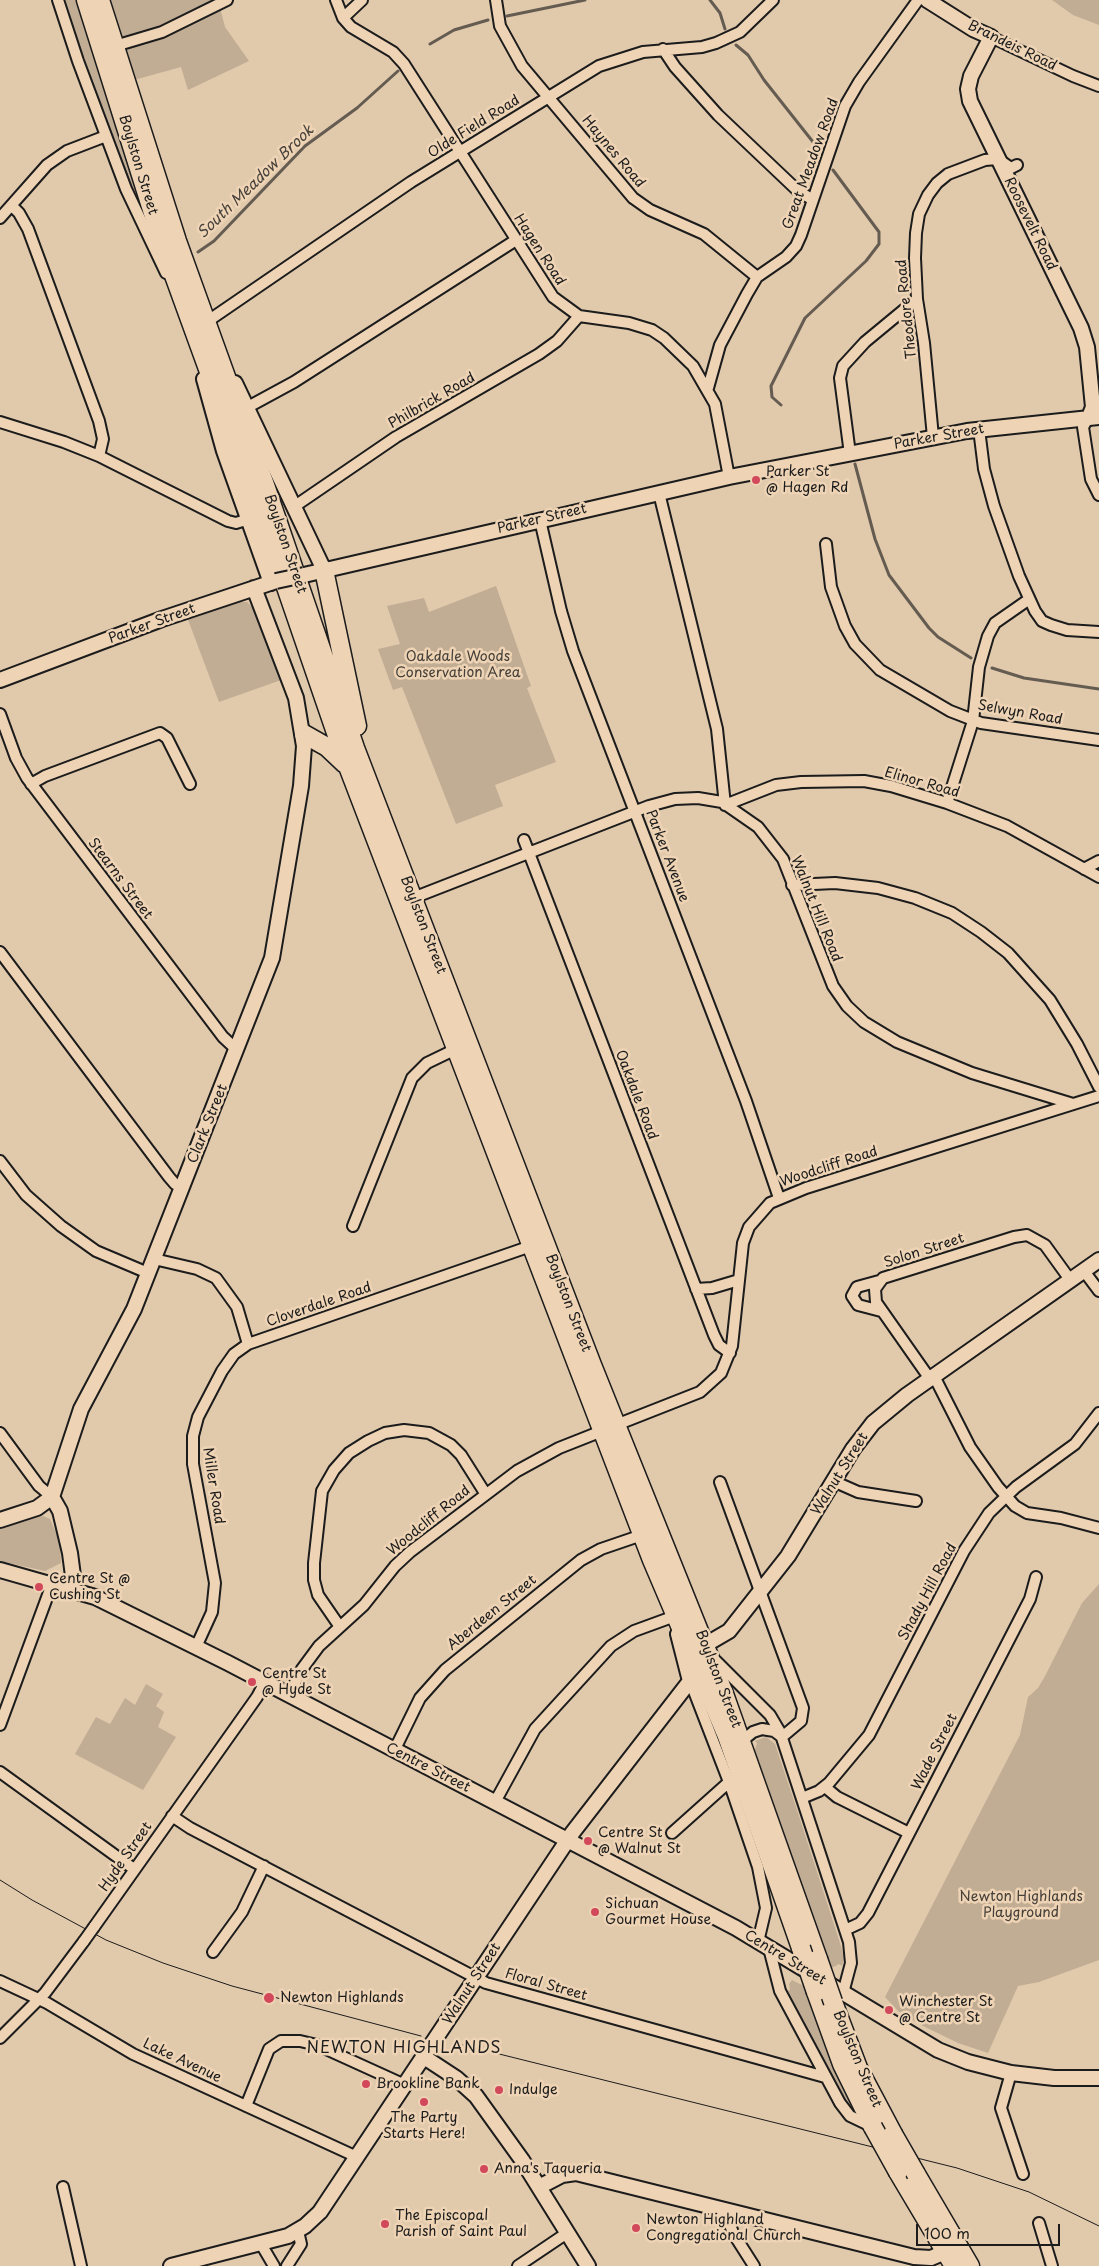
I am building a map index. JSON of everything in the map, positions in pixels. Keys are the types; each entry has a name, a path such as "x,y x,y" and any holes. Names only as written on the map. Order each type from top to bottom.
{"highway":[{"name":"Boylston Street","path":"86,0 153,215 186,313 199,326 265,485 368,782 413,898 609,1428 642,1535 733,1752 842,2064 873,2127 949,2259"},
{"name":"Boylston Street","path":"100,0 163,200 199,326 265,526 348,766 456,1049 532,1246 609,1428 707,1650 742,1742 818,1959 838,1998 858,2068 893,2134 970,2266"},
{"path":"324,570 368,782"},
{"path":"304,734 327,747 348,766"}],"main road":[{"name":"Brandeis Road","path":"927,0 973,29 991,37"},
{"name":"Roosevelt Road","path":"991,37 971,76 968,89 970,101 1081,328 1087,347 1094,417"},
{"name":"Boylston Street","path":"199,326 248,408 324,570"},
{"name":"Boylston Street","path":"199,326 224,451 274,582"},
{"name":"Parker Street","path":"0,680 162,620 274,582 729,477 978,429 1094,417"},
{"path":"254,588 296,698 304,734"},
{"name":"Clark Street","path":"52,1496 81,1409 126,1326 265,980 275,946 302,786 304,734"},
{"name":"Walnut Street","path":"707,1650 729,1631 798,1542 833,1481 860,1439 873,1423 898,1401 1099,1260"},
{"path":"0,1520 36,1508 52,1496 60,1511 70,1552 73,1576 71,1589"},
{"name":"Centre Street","path":"0,1570 71,1589 103,1600 265,1682 394,1751 568,1840 764,1945 838,1998 938,2050 968,2062 1011,2073 1054,2078 1099,2078"},
{"path":"675,1616 690,1681"},
{"name":"Walnut Street","path":"171,2266 262,2244 298,2231 320,2212 568,1840 690,1681"},
{"path":"424,2057 456,2078 476,2096 539,2187 588,2266"},
{"path":"539,2187 562,2175 576,2173 914,2257 949,2259"}],"street":[{"path":"58,0 136,215 186,313"},
{"path":"115,46 162,32 227,0"},
{"name":"Hagen Road","path":"336,0 343,18 351,27 393,52 404,64 553,297 579,316 629,323 652,330 664,338 688,361 708,388 715,404 729,477"},
{"path":"343,18 362,0"},
{"name":"Haynes Road","path":"496,0 500,26 522,66 633,198 650,210 704,234 757,277"},
{"name":"Olde Field Road","path":"199,326 460,151 599,66 626,56 663,49 702,47 727,38 740,32 773,0"},
{"name":"Great Meadow Road","path":"708,388 720,344 730,322 757,277 786,257 796,246 845,106 859,82 918,0"},
{"name":"Brandeis Road","path":"991,37 1073,76 1099,86"},
{"path":"663,49 675,67 718,115 797,190 813,200"},
{"path":"0,218 36,176 54,160 74,148 106,136"},
{"name":"Theodore Road","path":"933,437 924,343 917,299 916,232 919,214 928,195 937,183 948,174 976,162 998,159 1011,168 1018,165"},
{"path":"12,206 19,212 28,229 99,420 103,439 99,456"},
{"path":"248,408 294,382 516,240"},
{"path":"850,454 840,378 843,366 865,342 917,299"},
{"name":"Philbrick Road","path":"295,506 396,437 539,354 557,341 579,316"},
{"path":"1094,417 1083,427 1091,479 1099,495"},
{"path":"0,422 76,446 228,521 236,523 250,520"},
{"path":"978,429 984,469 994,506 1028,600 1042,621 1067,630 1099,632"},
{"path":"659,493 717,728 725,805"},
{"name":"Parker Avenue","path":"540,520 560,610 573,651 746,1101 779,1198"},
{"name":"Selwyn Road","path":"826,544 831,587 844,626 855,644 880,670 906,688 950,711 973,720 1099,740"},
{"path":"947,803 973,720 979,667 988,636 1001,618 1028,600"},
{"name":"Stearns Street","path":"0,714 16,758 31,784 223,1037 237,1050"},
{"path":"31,784 45,776 160,733 165,735 190,784"},
{"name":"Elinor Road","path":"725,805 776,786 835,781 864,782 891,786 947,803 1007,826 1099,877"},
{"name":"Walnut Hill Road","path":"413,898 635,811 675,799 698,798 725,805 758,827 783,859 833,986 846,1006 864,1022 897,1042 972,1074 1073,1104"},
{"name":"Oakdale Road","path":"524,840 716,1340 723,1349 730,1353"},
{"path":"1084,869 1099,860"},
{"path":"792,884 835,883 878,888 915,898 952,913 981,932 1014,959 1050,1000 1077,1044 1099,1087"},
{"path":"0,952 169,1177 182,1188"},
{"path":"353,1226 412,1078 427,1063 456,1049"},
{"name":"Woodcliff Road","path":"289,1695 314,1653 364,1605 402,1558 485,1493 549,1452 705,1389 721,1374 730,1353 743,1243 749,1227 757,1215 779,1198 1099,1096"},
{"path":"0,1160 26,1195 61,1226 96,1251 148,1274"},
{"name":"Solon Street","path":"1071,1280 1044,1245 1027,1235 1014,1237 887,1275 879,1281 875,1298 881,1311 932,1377 964,1438 1005,1496 1015,1506 1027,1513 1061,1518 1099,1528"},
{"name":"Cloverdale Road","path":"248,1344 532,1246"},
{"path":"154,1259 197,1269 216,1278 237,1307 248,1344"},
{"path":"1084,1271 1099,1291"},
{"path":"696,1289 712,1288 739,1280"},
{"path":"879,1281 857,1287 852,1296 858,1306 881,1311"},
{"name":"Miller Road","path":"196,1647 212,1612 215,1583 193,1464 193,1436 198,1417 222,1371 234,1354 248,1344"},
{"name":"Shady Hill Road","path":"802,1798 824,1788 869,1735 964,1551 989,1513 1005,1496 1075,1444 1099,1413"},
{"path":"340,1627 318,1594 314,1580 314,1563 322,1491 334,1470 349,1453 368,1441 386,1433 404,1430 429,1433 451,1445 461,1454 485,1493"},
{"path":"0,1433 39,1486 52,1496"},
{"path":"833,1481 858,1492 916,1501"},
{"path":"720,1482 803,1708 803,1717 800,1723 782,1737"},
{"name":"Aberdeen Street","path":"394,1751 420,1698 445,1670 581,1560 601,1549 642,1535"},
{"name":"Wade Street","path":"845,1930 860,1922 868,1914 1030,1599 1036,1577"},
{"path":"0,1724 52,1584"},
{"path":"495,1802 535,1729 611,1646 634,1631 675,1616"},
{"path":"707,1650 770,1715 782,1737 845,1930 852,1964 838,1998"},
{"path":"690,1681 729,1782 754,1854 766,1900 764,1945 780,1991 846,2113 873,2127"},
{"name":"Hyde Street","path":"0,2038 40,1999 84,1941 257,1697 265,1682"},
{"path":"742,1742 753,1732 762,1729 774,1731 782,1737"},
{"path":"0,1772 134,1869"},
{"path":"672,1833 729,1782"},
{"path":"824,1788 909,1833"},
{"name":"Floral Street","path":"172,1816 476,1978 826,2077"},
{"path":"213,1952 242,1912 264,1866"},
{"name":"Lake Avenue","path":"0,1981 40,1999 133,2054 357,2157"},
{"path":"246,2106 270,2049 281,2041 300,2041 317,2045 405,2085"},
{"path":"1011,2073 1001,2108 1023,2174"},
{"path":"63,2186 81,2266"},
{"path":"729,2212 729,2222 733,2233 754,2266"},
{"path":"1039,2223 1052,2266"},
{"path":"287,2266 301,2244 298,2231"},
{"path":"518,2266 567,2233"},
{"path":"262,2244 274,2266"}],"green space":[{"path":"63,0 76,0 140,200 138,204 88,73"},
{"path":"109,0 218,0 225,27 249,61 188,90 181,67 134,80"},
{"path":"1052,0 1099,0 1099,25 1073,15"},
{"name":"Oakdale Woods Conservation Area","path":"496,586 531,686 527,688 556,762 495,785 503,806 456,824 402,687 393,690 378,649 400,644 387,606 424,598 429,612"},
{"path":"237,602 247,602 257,612 284,679 219,702 187,617"},
{"path":"43,1516 50,1519 60,1542 61,1563 45,1571 0,1561 0,1526"},
{"name":"Newton Highlands Playground","path":"1099,1584 1099,1960 1039,1982 1018,1986 988,2053 958,2043 921,2025 898,2011 885,1997 1020,1735 1028,1697 1038,1688 1044,1678 1082,1603"},
{"path":"146,1684 163,1694 156,1706 164,1712 158,1727 176,1737 143,1790 75,1754 96,1717 110,1724 125,1698 135,1705"},
{"path":"766,1737 775,1744 798,1813 840,1943 844,1958 842,1966 839,1964 830,1969 754,1753 757,1743 755,1741"},
{"path":"792,1980 806,1987 854,2111 847,2104 787,1991 790,1990 789,1984"}],"waterway":[{"name":"South Meadow Brook","path":"507,16 585,0"},
{"name":"South Meadow Brook","path":"710,0 720,13 725,29"},
{"name":"South Meadow Brook","path":"430,44 454,30 488,20"},
{"name":"South Meadow Brook","path":"736,45 748,55 764,80 817,147"},
{"name":"South Meadow Brook","path":"198,252 214,241 305,146 357,108 398,71"},
{"name":"South Meadow Brook","path":"781,405 772,397 771,386 805,318 866,261 879,244 879,232 833,170"},
{"name":"South Meadow Brook","path":"855,464 875,539 889,575 929,628 938,637 971,658"},
{"name":"South Meadow Brook","path":"992,668 1024,678 1099,689"}],"tram line":[{"path":"0,1880 32,1900 106,1940 163,1963 232,1986 421,2036"},
{"path":"463,2045 957,2168 1029,2192 1099,2226"}],"place":[{"name":"Parker St @ Hagen Rd","path":"756,480"},
{"name":"Centre St @ Cushing St","path":"39,1587"},
{"name":"Centre St @ Hyde St","path":"252,1682"},
{"name":"Centre St @ Walnut St","path":"588,1841"},
{"name":"Sichuan Gourmet House","path":"595,1912"},
{"name":"Newton Highlands","path":"269,1998"},
{"name":"Winchester St @ Centre St","path":"889,2010"},
{"name":"Brookline Bank","path":"366,2084"},
{"name":"Indulge","path":"499,2090"},
{"name":"The Party Starts Here!","path":"424,2102"},
{"name":"Anna's Taqueria","path":"484,2169"},
{"name":"The Episcopal Parish of Saint Paul","path":"385,2224"},
{"name":"Newton Highland Congregational Church","path":"636,2228"}],"district":[{"name":"NEWTON HIGHLANDS","path":"404,2049"}]}
